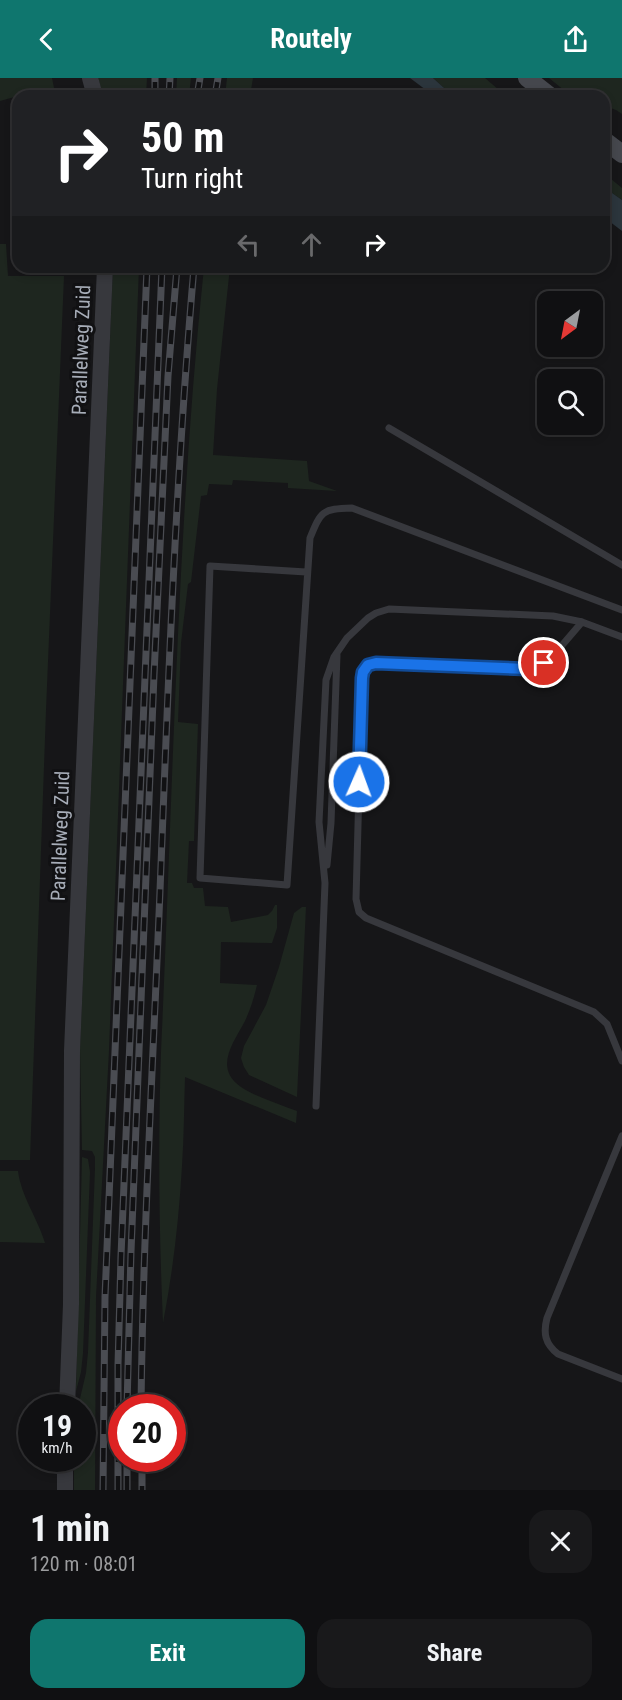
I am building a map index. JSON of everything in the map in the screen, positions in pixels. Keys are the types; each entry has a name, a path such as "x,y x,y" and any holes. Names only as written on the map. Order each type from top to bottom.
{"main road":[{"path":"527,78 542,90"},
{"path":"610,145 622,154"}],"street":[{"name":"Parallelweg Zuid","path":"68,1394 71,1304 72,1051 105,273"},
{"path":"65,1472 65,1490"}],"lane":[{"path":"389,428 622,565"},
{"path":"306,572 210,566 200,878 287,885 306,572 310,538 319,516 330,509 352,508 622,610"},
{"path":"325,883 319,822 324,705 329,669 337,651 368,618 389,609 544,615 582,622 622,637"},
{"path":"582,622 552,657 536,668 376,663 365,668 362,678 356,899 359,912 366,918 598,1014 609,1028 622,1061"},
{"path":"316,1106 325,883 331,823 337,651"},
{"path":"622,1136 547,1318 545,1334 551,1348 558,1354 622,1379"}],"shaded area":[{"path":"0,78 52,78 54,90 12,90 12,98 0,101"},
{"path":"98,78 147,78 146,90 101,90"},
{"path":"177,78 191,78 190,90 176,90"},
{"path":"227,78 253,78 251,90 226,90"},
{"path":"410,78 433,78 446,90 426,90"},
{"path":"433,78 485,78 499,90 446,90"},
{"path":"549,78 622,78 622,114 610,108 610,90 564,90"},
{"path":"610,178 622,188 622,200 610,192"},
{"path":"610,192 622,200 622,231 610,222"},
{"path":"0,244 6,244 8,276 64,276 30,1160 0,1160"},
{"path":"113,273 139,273 109,1050 96,1297 95,1394 81,1394 88,1352 95,1168 95,1157 92,1151 82,1150 80,1049"},
{"path":"203,273 229,273 217,389 213,455 307,461 309,481 337,491 288,488 288,483 233,480 232,485 209,484 207,495 201,496 181,643 178,722 198,724 194,841 189,841 187,883 192,883 194,888 203,888 205,906 228,907 231,922 268,915 277,905 277,928 272,943 221,942 220,983 257,985 247,1017 228,1055 227,1063 228,1072 241,1087 297,1111 296,1123 185,1077 179,1205 173,1264 163,1323 159,1187 161,1052 177,659 195,365"},
{"path":"306,907 297,1097 249,1075 241,1058 244,1046 266,1005 294,913"},
{"path":"82,1157 88,1159 90,1172 83,1353 76,1391"},
{"path":"0,1171 18,1171 22,1189 45,1243 0,1242"},
{"path":"74,1472 95,1472 95,1490 74,1490"}],"railway":[{"path":"155,78 155,90"},
{"path":"169,90 170,78"},
{"path":"198,90 200,78"},
{"path":"216,90 218,78"},
{"path":"103,1490 105,1297 147,273"},
{"path":"118,1490 121,1256 162,273"},
{"path":"127,1394 154,675 168,376 177,273"},
{"path":"141,1394 146,1214 177,501 194,273"},
{"path":"127,1472 127,1490"},
{"path":"142,1472 142,1490"}],"route":[{"path":"359,782 362,678 368,665 376,663 527,669 536,668 544,663"}]}
